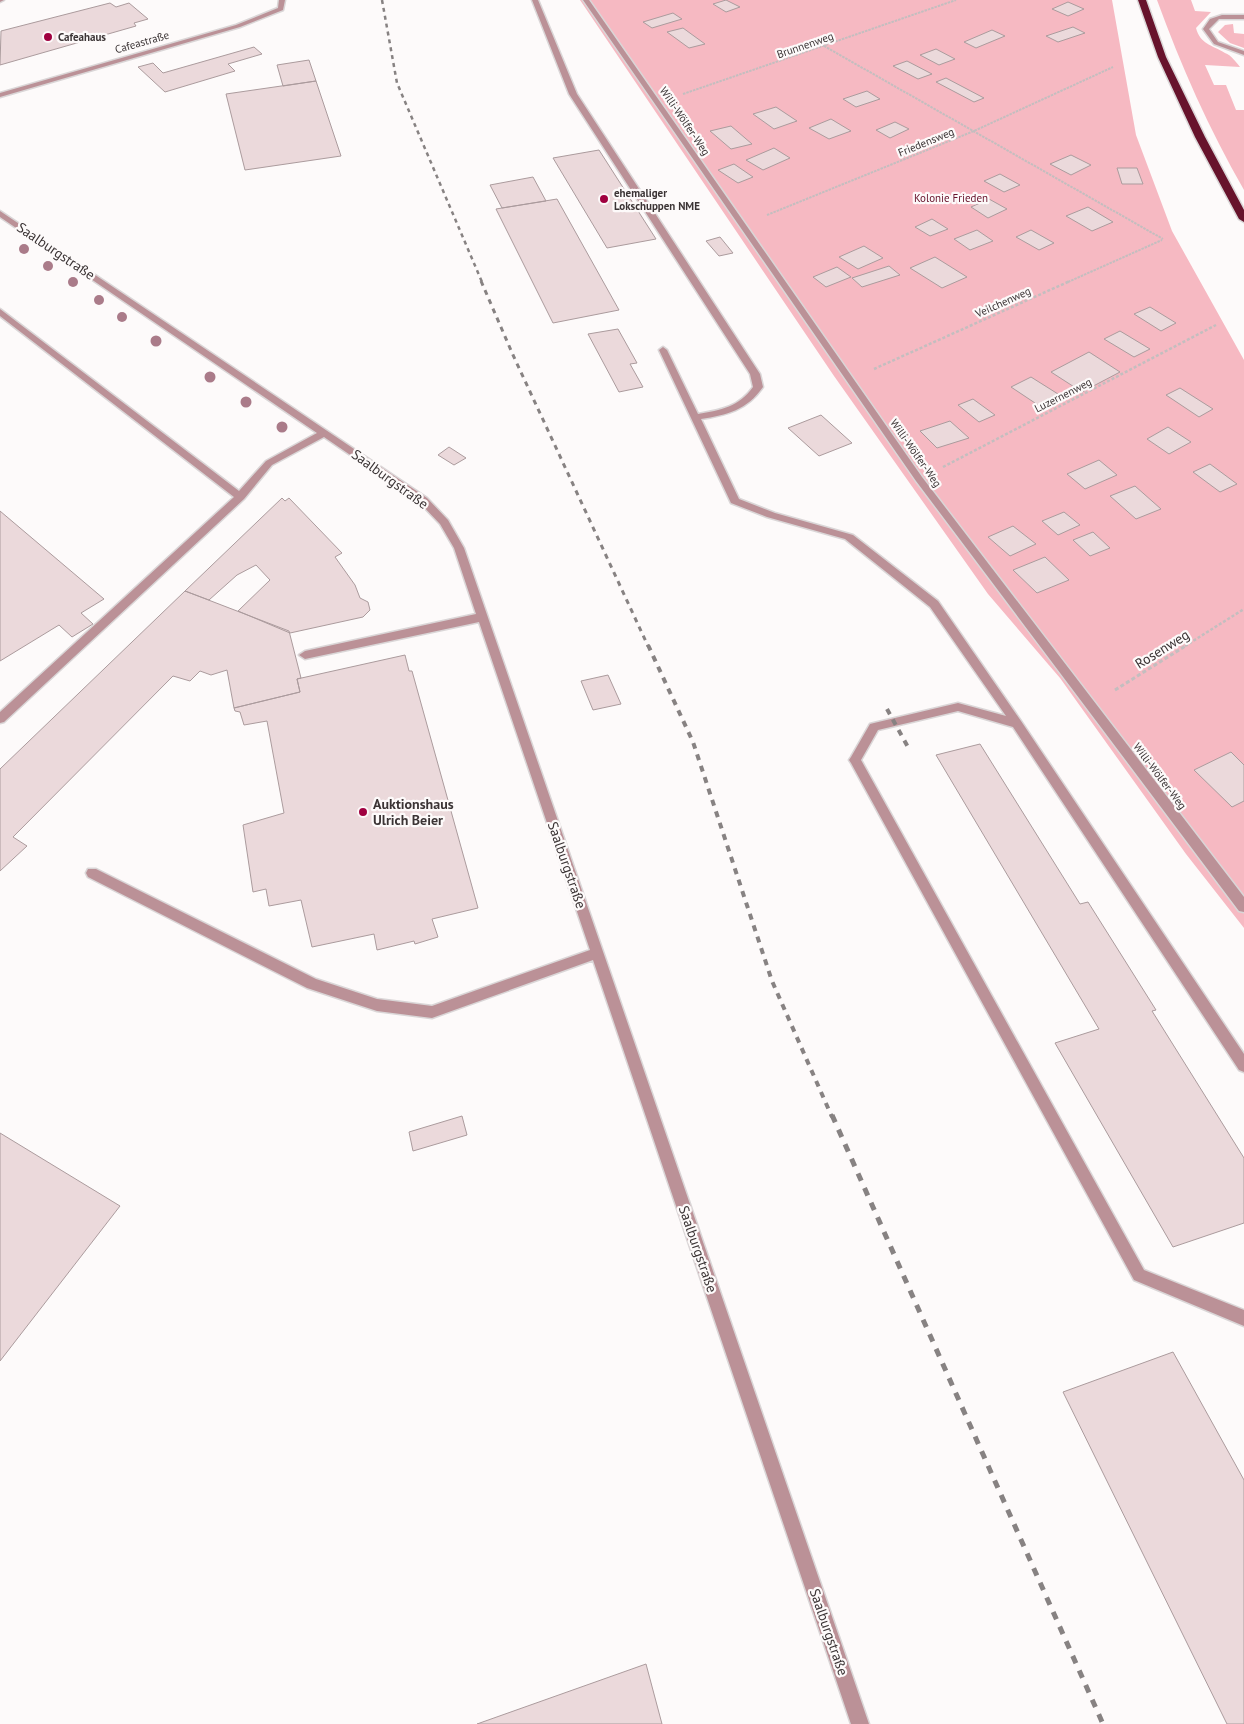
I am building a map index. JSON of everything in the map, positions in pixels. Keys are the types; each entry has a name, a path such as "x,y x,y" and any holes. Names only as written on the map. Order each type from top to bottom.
{"highway":[{"path":"1142,0 1162,57 1200,137 1244,219"}],"street":[{"name":"Cafeastraße","path":"0,94 238,26 281,9 282,0"},
{"path":"536,0 573,94 755,374 758,387 742,406 727,412 694,417"},
{"name":"Willi-Wölfer-Weg","path":"586,0 919,479 1244,907"},
{"path":"1244,17 1225,16 1216,18 1210,22 1206,29 1207,34 1216,43 1244,53"},
{"name":"Saalburgstraße","path":"0,213 423,500 444,522 459,548 860,1724"},
{"path":"0,312 240,497"},
{"path":"663,350 735,501 771,515 849,538 934,604 1017,724 1244,1066"},
{"path":"0,719 240,497 269,463 324,432"},
{"path":"305,656 482,617"},
{"path":"1017,724 958,707 874,727 855,760 1139,1275 1244,1318"},
{"path":"92,873 312,984 377,1005 432,1012 597,953"}],"path":[{"name":"Brunnenweg","path":"658,102 956,0"},
{"path":"824,46 974,131"},
{"name":"Friedensweg","path":"741,225 974,131 1113,67"},
{"name":"Veilchenweg","path":"850,380 1163,240 974,131"},
{"name":"Luzernenweg","path":"919,479 1216,325"},
{"name":"Rosenweg","path":"1090,706 1244,609"}],"green space":[{"name":"Kolonie Frieden","path":"580,0 1112,0 1136,135 1172,231 1244,360 1244,928 1186,854 1060,678 988,594 834,376"},
{"path":"1157,0 1191,0 1195,11 1211,12 1196,28 1200,38 1207,44 1229,55 1240,67 1205,65 1214,85 1226,85 1236,110 1244,110 1244,190 1196,97"},
{"path":"1233,24 1234,33 1244,34 1244,48 1230,43 1218,32 1225,25"}],"building":[{"path":"726,0 740,7 726,12 713,4"},
{"path":"1068,2 1084,9 1068,16 1052,9"},
{"name":"Cafeahaus","path":"110,3 116,7 129,3 148,19 134,23 136,26 0,65 1,31"},
{"path":"673,13 682,19 652,28 643,22"},
{"path":"1073,27 1085,33 1058,42 1046,36"},
{"path":"683,28 705,44 689,48 667,32"},
{"path":"992,30 1005,36 976,48 964,42"},
{"path":"254,47 262,54 228,64 235,71 165,92 138,67 153,63 163,73"},
{"path":"936,49 955,59 939,65 920,55"},
{"path":"309,60 316,81 283,86 277,65"},
{"path":"907,61 932,74 918,79 893,66"},
{"path":"946,78 984,98 974,102 936,82"},
{"path":"316,81 341,156 245,170 226,94"},
{"path":"867,91 880,99 856,107 843,99"},
{"path":"776,107 797,121 774,129 753,114"},
{"path":"831,119 851,131 829,139 809,128"},
{"path":"895,122 909,129 890,138 876,130"},
{"path":"731,126 752,144 731,149 710,131"},
{"path":"774,148 790,158 763,170 746,160"},
{"name":"ehemaliger Lokschuppen NME","path":"599,150 656,239 607,248 553,158"},
{"path":"1071,155 1091,165 1071,175 1050,164"},
{"path":"734,164 753,177 738,183 718,170"},
{"path":"1117,168 1137,168 1143,184 1122,184"},
{"path":"1000,174 1020,185 1004,192 984,181"},
{"path":"533,177 546,201 502,208 490,185"},
{"path":"557,199 619,310 553,323 496,209"},
{"path":"989,199 1007,209 988,218 971,207"},
{"path":"1088,207 1113,222 1092,231 1066,216"},
{"path":"932,219 948,229 930,236 915,227"},
{"path":"977,230 993,241 970,250 954,239"},
{"path":"1031,230 1054,243 1039,250 1016,237"},
{"path":"720,237 733,253 719,256 706,241"},
{"path":"864,246 883,258 858,269 839,257"},
{"path":"935,257 967,277 942,288 910,268"},
{"path":"889,266 900,275 862,287 852,278"},
{"path":"837,267 851,277 826,287 813,277"},
{"path":"1150,307 1176,323 1161,331 1134,314"},
{"path":"618,329 637,363 630,364 643,387 619,392 588,334"},
{"path":"1120,331 1150,349 1134,357 1104,339"},
{"path":"1089,352 1120,372 1082,392 1051,372"},
{"path":"1031,377 1058,394 1038,405 1011,387"},
{"path":"1180,388 1213,409 1199,417 1166,395"},
{"path":"973,399 995,415 979,422 958,405"},
{"path":"821,415 852,443 819,456 788,428"},
{"path":"950,421 969,438 937,448 920,431"},
{"path":"1168,427 1191,442 1169,454 1147,439"},
{"path":"449,447 466,458 454,465 438,455"},
{"path":"1099,460 1117,475 1085,489 1067,474"},
{"path":"1210,464 1237,484 1220,492 1193,472"},
{"path":"1135,486 1161,509 1136,519 1110,496"},
{"path":"282,498 285,501 289,498 342,553 335,557 355,585 360,598 368,602 370,610 363,617 290,633 238,611 270,580 256,565 237,575 209,600 185,591"},
{"path":"0,511 104,599 81,613 93,624 72,637 59,625 0,661"},
{"path":"1064,512 1080,525 1058,535 1042,521"},
{"path":"1013,526 1036,544 1010,556 988,537"},
{"path":"1093,532 1110,548 1090,556 1073,540"},
{"path":"1045,557 1069,580 1037,593 1013,570"},
{"path":"185,591 289,631 301,678 297,679 300,692 234,708 227,670 211,675 200,671 190,681 173,676 13,837 27,846 0,871 0,769"},
{"path":"405,655 409,671 412,671 478,908 432,919 438,937 415,944 414,941 377,950 374,934 312,947 301,900 269,906 266,889 253,892 243,825 284,813 267,721 244,725 240,712 235,711 234,708 300,692 297,679"},
{"path":"608,675 621,704 593,710 581,681"},
{"path":"980,744 1080,904 1088,902 1156,1010 1152,1011 1244,1158 1244,1223 1173,1247 1055,1043 1099,1029 936,755"},
{"path":"1231,752 1244,765 1244,801 1232,807 1194,770"},
{"path":"462,1116 467,1135 413,1151 409,1132"},
{"path":"0,1133 120,1206 0,1361"},
{"path":"1173,1352 1244,1480 1244,1724 1227,1724 1063,1392"},
{"path":"646,1664 662,1724 477,1724"}],"railway":[{"path":"382,0 397,83 482,282"},
{"path":"481,281 513,355 648,646"},
{"path":"648,645 693,742 772,981 832,1117"},
{"path":"887,709 909,749"},
{"path":"832,1115 1103,1724"}],"place":[{"name":"Cafeahaus","path":"48,37"},
{"name":"ehemaliger Lokschuppen NME","path":"604,199"},
{"name":"Auktionshaus Ulrich Beier","path":"363,812"}]}
